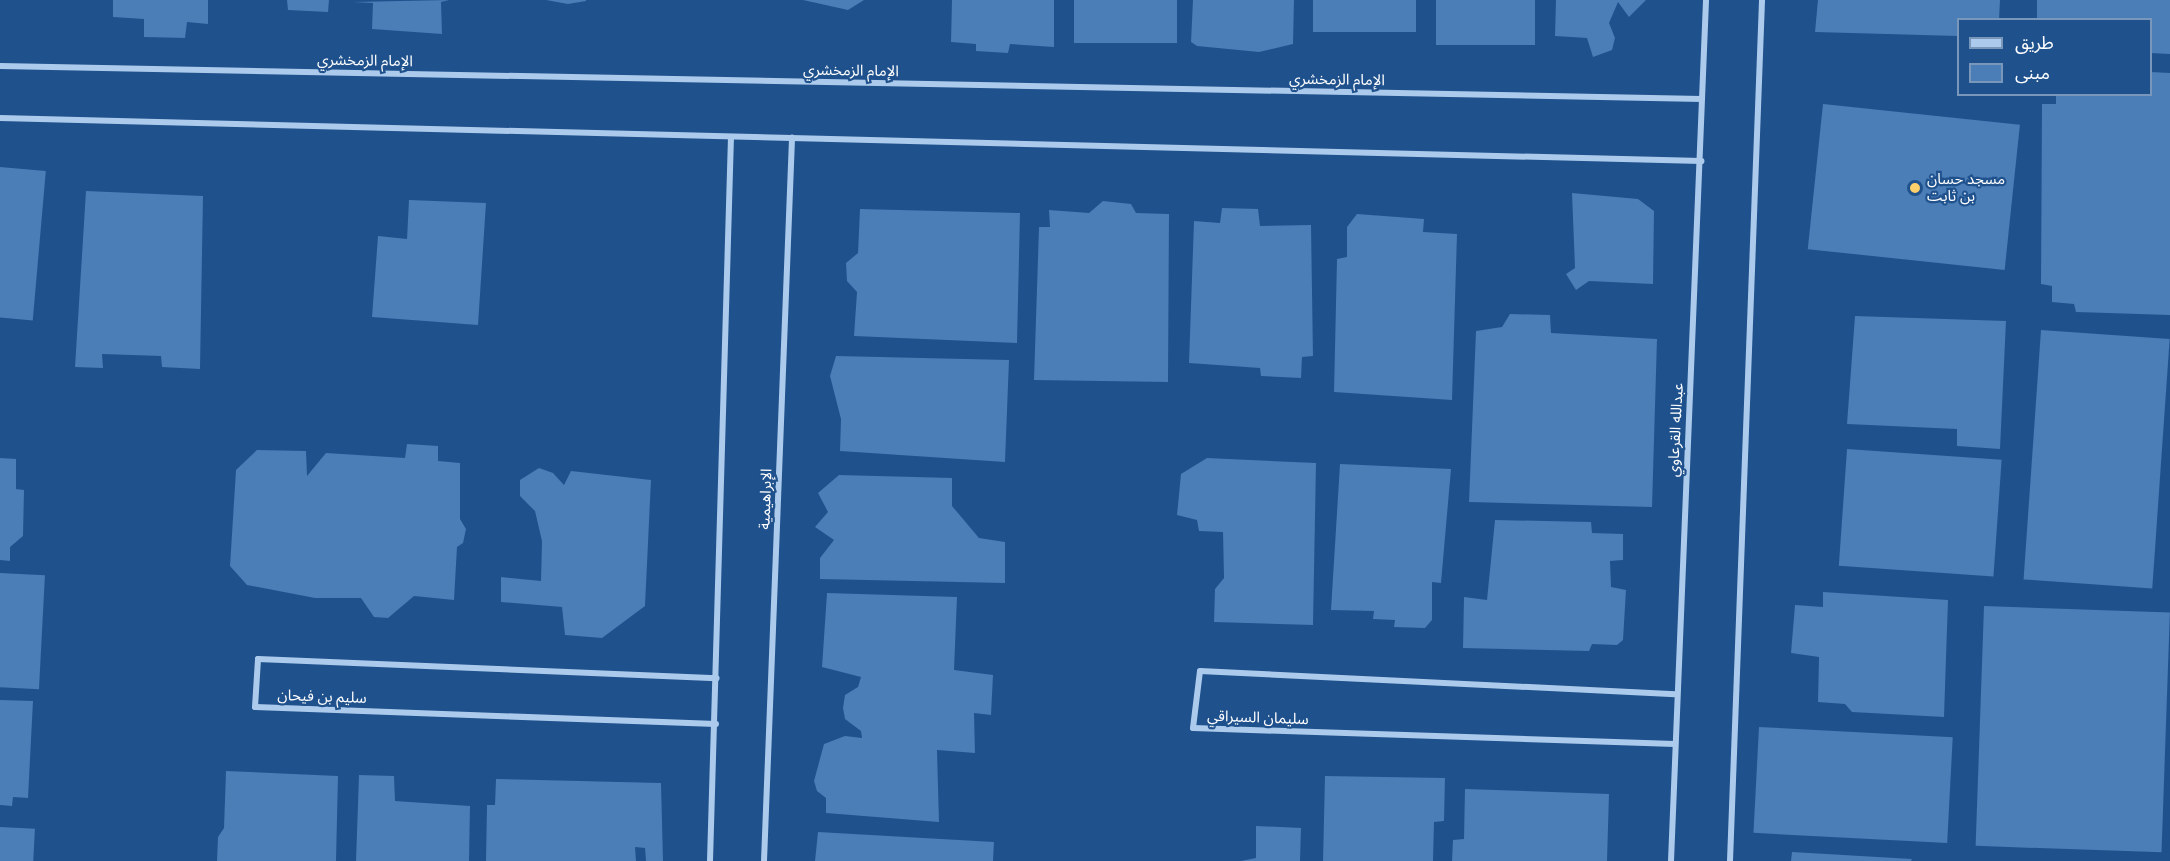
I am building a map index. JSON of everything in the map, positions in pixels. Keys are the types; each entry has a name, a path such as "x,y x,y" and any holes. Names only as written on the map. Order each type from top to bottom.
{"street":[{"name":"عبدالله القرعاوي","path":"1671,861 1675,694 1701,161 1706,0"},
{"path":"1730,861 1762,0"},
{"name":"الإمام الزمخشري","path":"0,66 1702,99"},
{"path":"0,118 1701,161"},
{"path":"710,861 716,724 731,138"},
{"name":"الإبراهيمية","path":"764,861 792,138"},
{"name":"سليم بن فيحان","path":"716,724 255,707 258,659 717,678"},
{"name":"سليمان السيراقي","path":"1675,694 1200,671 1193,728 1675,744"}],"building":[{"path":"113,0 208,0 208,24 187,22 185,38 144,37 144,19 113,17"},
{"path":"287,0 329,0 328,12 288,10"},
{"path":"449,0 441,2 442,34 372,29 373,3 353,2"},
{"path":"546,0 586,0 586,1 568,4"},
{"path":"803,0 864,0 848,10"},
{"path":"952,0 1054,0 1054,47 1010,44 1008,53 976,51 976,44 951,42"},
{"path":"1074,0 1177,0 1177,43 1074,43"},
{"path":"1193,0 1294,0 1293,44 1259,52 1197,46 1191,42"},
{"path":"1313,0 1416,0 1416,32 1313,32"},
{"path":"1436,0 1535,0 1535,45 1436,45"},
{"path":"1556,0 1646,0 1629,17 1618,2 1609,23 1615,38 1612,50 1593,57 1587,38 1555,36"},
{"path":"1818,0 2000,0 1999,18 1957,18 1957,36 1815,32"},
{"path":"2037,0 2170,0 2170,54 2152,53 2152,18 2037,18"},
{"path":"2152,72 2170,73 2170,315 2076,312 2074,304 2052,302 2052,286 2041,284 2042,104 2056,104 2056,96 2152,96"},
{"name":"مسجد حسان بن ثابت","path":"1823,104 2020,125 2005,270 1808,249"},
{"path":"0,167 46,171 33,320 0,318"},
{"path":"86,191 203,196 200,369 162,367 161,356 102,354 103,368 75,367"},
{"path":"1572,193 1638,199 1654,211 1653,284 1589,281 1576,290 1566,274 1575,268"},
{"path":"409,200 486,203 478,325 372,317 378,236 407,239"},
{"path":"1103,201 1131,204 1136,213 1169,214 1168,382 1034,380 1039,227 1050,227 1049,210 1089,213"},
{"path":"1222,208 1258,209 1260,226 1311,225 1313,356 1302,357 1301,378 1261,376 1260,368 1189,363 1194,221 1220,223"},
{"path":"860,209 1020,213 1017,343 854,336 857,292 847,281 846,263 858,253"},
{"path":"1357,214 1424,219 1423,232 1457,234 1452,400 1334,392 1337,259 1347,257 1347,227"},
{"path":"1510,314 1550,315 1551,333 1657,339 1652,507 1469,502 1476,331 1502,327"},
{"path":"1855,316 2006,321 2000,449 1957,446 1957,429 1847,424"},
{"path":"2041,330 2170,339 2152,588 2024,579"},
{"path":"836,356 1009,360 1005,462 840,451 841,419 830,376"},
{"path":"407,444 438,446 438,461 460,463 460,519 466,529 463,543 457,547 454,600 414,596 388,618 374,617 361,598 315,598 247,585 230,566 236,470 257,450 306,451 307,476 326,453 405,458"},
{"path":"1847,449 2002,460 1993,577 1839,566"},
{"path":"0,458 16,459 16,489 24,490 23,536 10,547 10,561 0,560"},
{"path":"1207,458 1316,463 1313,625 1214,622 1215,589 1224,578 1223,532 1199,531 1197,520 1177,515 1181,474"},
{"path":"1340,464 1451,469 1441,583 1432,582 1432,620 1425,628 1394,627 1395,620 1373,619 1374,611 1331,610"},
{"path":"539,468 553,473 564,485 571,471 651,480 645,606 602,638 565,635 562,607 501,602 501,577 541,581 542,541 535,511 520,496 520,480"},
{"path":"839,475 952,478 952,506 979,538 1005,542 1005,583 820,579 820,558 834,540 815,527 828,512 818,493"},
{"path":"1495,520 1591,522 1592,533 1623,534 1623,560 1610,561 1611,587 1626,590 1623,640 1617,645 1592,644 1589,651 1463,648 1464,597 1487,600"},
{"path":"0,573 45,575 39,689 0,687"},
{"path":"1823,592 1948,600 1944,717 1852,712 1845,704 1818,702 1819,657 1791,653 1795,605 1823,607"},
{"path":"827,593 957,597 954,670 993,675 991,715 974,713 975,753 937,750 939,822 826,813 826,798 817,791 814,781 824,744 845,736 862,738 861,731 845,719 843,708 845,695 858,687 861,677 822,667"},
{"path":"1984,606 2170,612 2162,852 1976,846"},
{"path":"0,700 33,701 28,798 13,797 12,806 0,805"},
{"path":"1759,727 1953,737 1947,843 1753,833"},
{"path":"226,771 338,776 336,861 217,861 218,837 224,828"},
{"path":"359,775 394,776 395,801 470,806 469,861 356,861"},
{"path":"1325,776 1445,778 1444,821 1434,822 1433,861 1323,861"},
{"path":"496,779 661,783 663,861 646,861 645,848 635,847 636,861 486,861 487,805 495,805"},
{"path":"1465,789 1609,794 1607,861 1452,861 1453,840 1464,839"},
{"path":"1256,826 1301,828 1300,861 1241,861 1256,858"},
{"path":"0,827 35,829 33,861 0,861"},
{"path":"818,832 994,842 993,861 815,861"},
{"path":"1792,852 1912,859 1911,861 1791,861"}],"place":[{"name":"مسجد حسان بن ثابت","path":"1915,188"}]}
